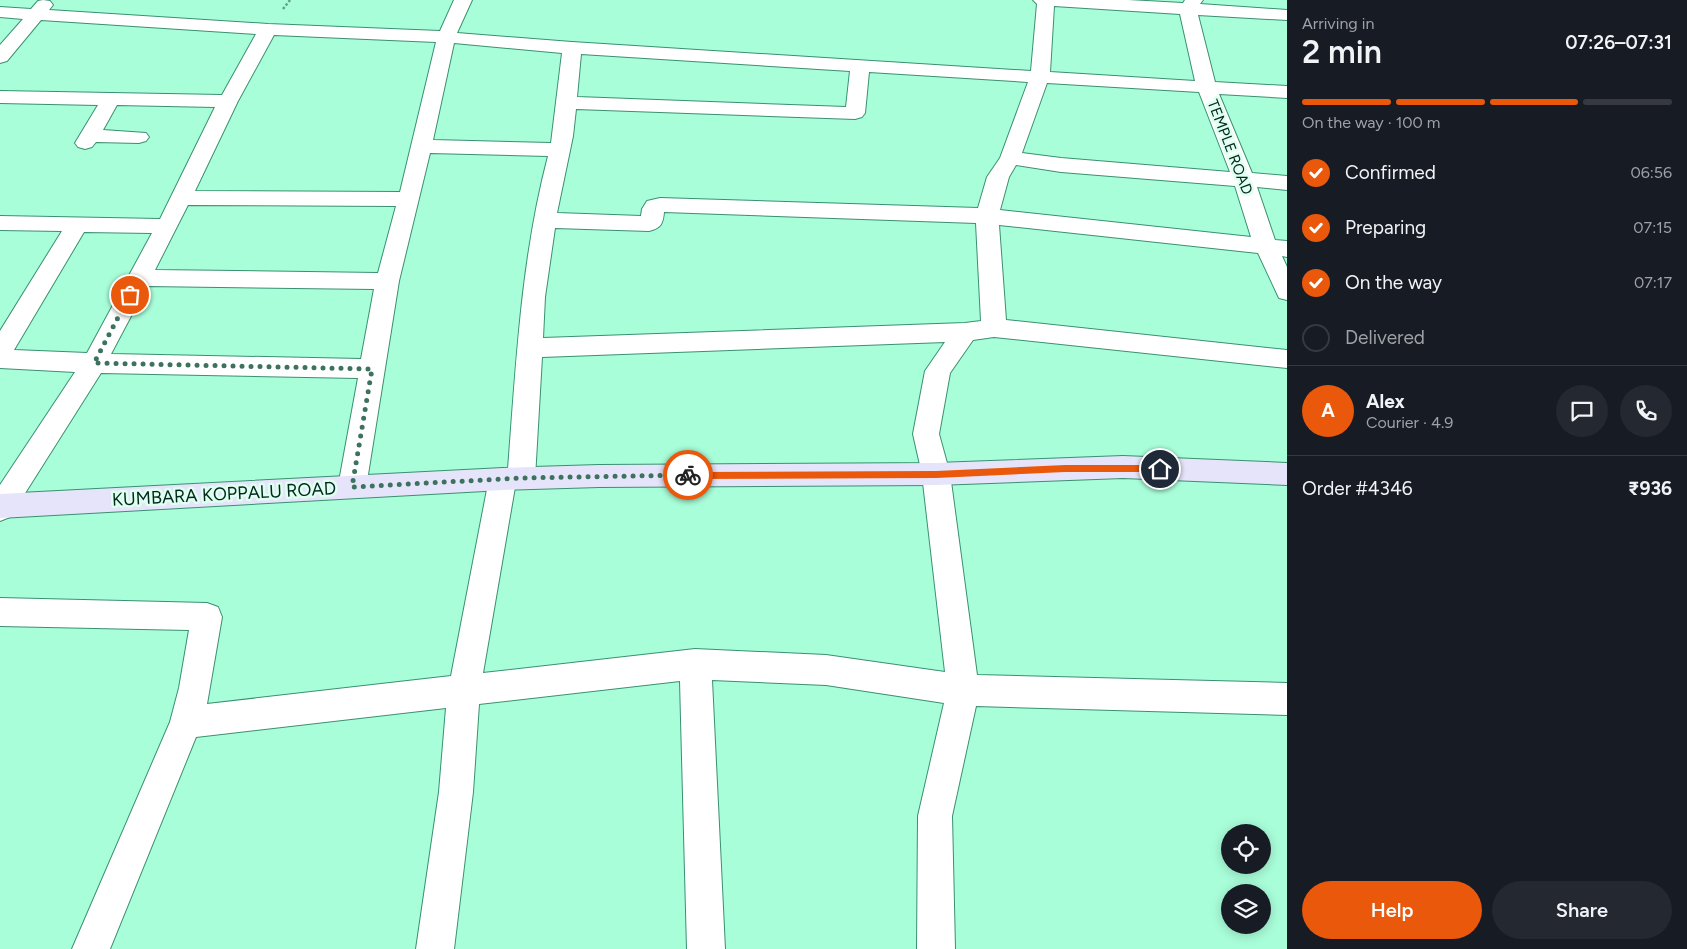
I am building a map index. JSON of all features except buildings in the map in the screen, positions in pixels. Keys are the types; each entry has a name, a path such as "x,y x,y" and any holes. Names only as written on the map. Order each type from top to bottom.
{"street":[{"path":"0,57 48,0"},
{"path":"352,487 387,281 409,199 446,37 463,0"},
{"path":"1042,0 1191,5 1287,15"},
{"path":"994,328 986,216 998,178 1010,158 1040,76 1046,0"},
{"name":"TEMPLE ROAD","path":"1191,5 1206,86 1244,180 1265,245 1287,292"},
{"path":"0,12 268,29 446,37 572,48 1287,92"},
{"path":"1,507 94,363 167,226 228,101 268,29"},
{"path":"436,949 456,792 464,690 512,478 529,348 533,297 544,220 568,103 572,48"},
{"path":"568,103 854,113 860,65"},
{"path":"0,97 228,101"},
{"path":"111,99 87,140 139,137"},
{"path":"421,146 559,150"},
{"path":"1010,158 1061,165 1287,184"},
{"path":"181,198 409,199"},
{"path":"544,220 649,224 652,222 653,209 655,206 660,205 986,216 1265,245 1287,249"},
{"path":"0,223 167,226"},
{"path":"0,352 78,224"},
{"path":"139,278 387,281"},
{"path":"529,348 965,332 994,328 1287,359"},
{"path":"936,949 935,816 963,690 936,474 926,434 938,371 965,332"},
{"path":"0,359 372,369"},
{"name":"KUMBARA KOPPALU ROAD","path":"1,507 512,478 936,474 1123,467 1287,474"},
{"path":"0,612 207,617 199,669 186,722 91,949"},
{"path":"695,664 706,949"},
{"path":"186,722 695,664 826,670 963,690 1287,699"}],"way so far":[{"path":"130,295 94,363 372,369 352,487 521,478 688,475"}],"route":[{"path":"688,475 936,474 1123,467 1160,469"}]}
